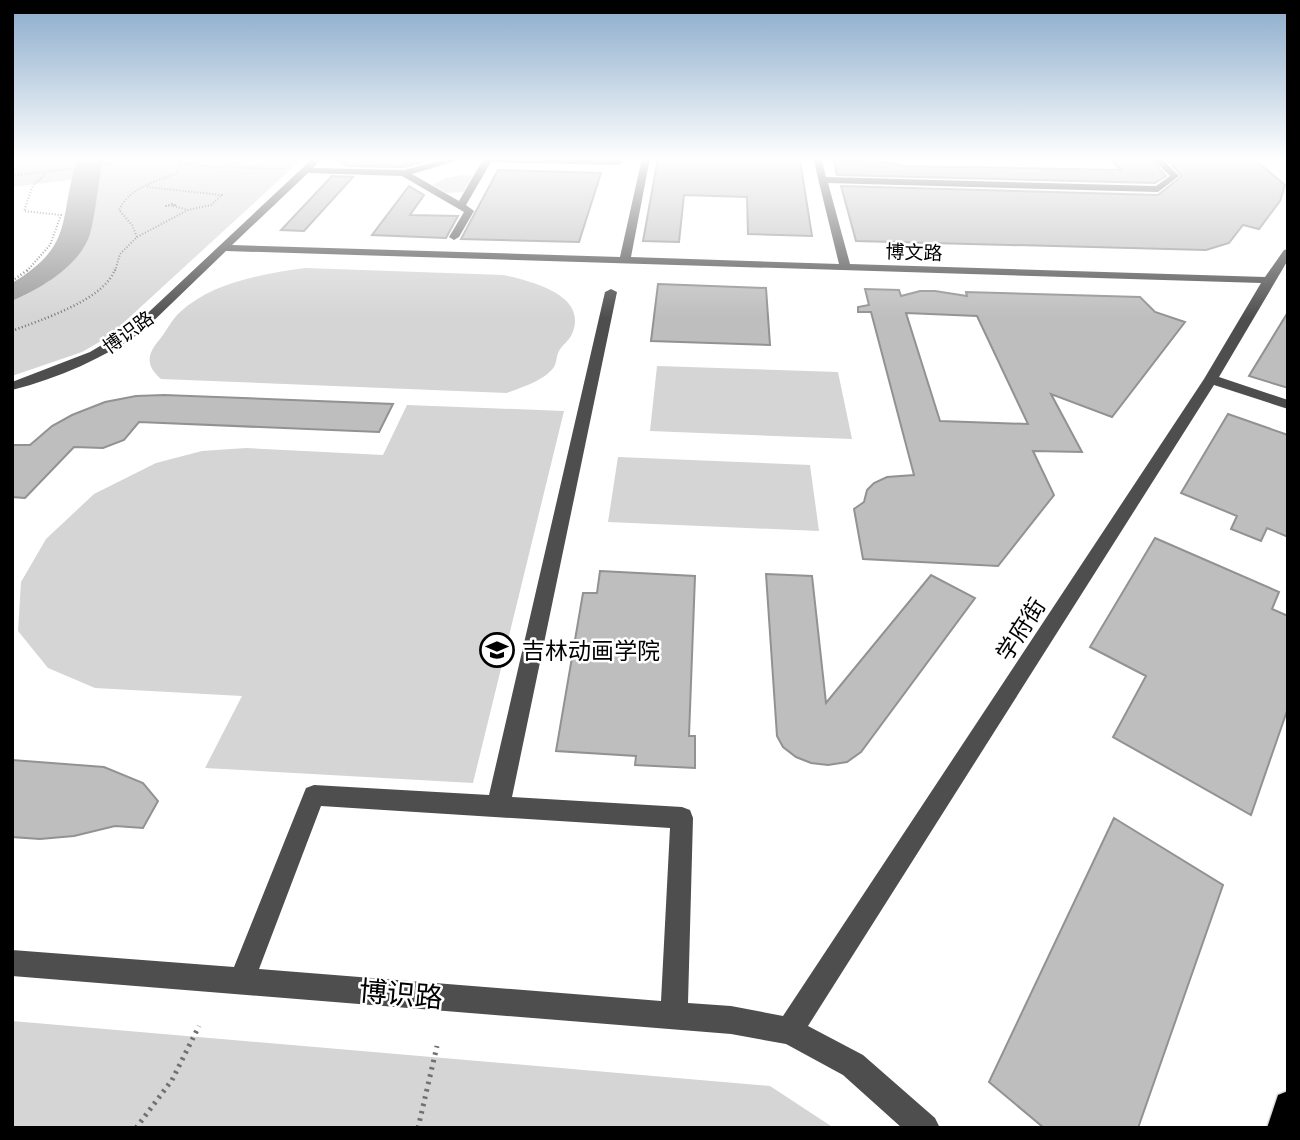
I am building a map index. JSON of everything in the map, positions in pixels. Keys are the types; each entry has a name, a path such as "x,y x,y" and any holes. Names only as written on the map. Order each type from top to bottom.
{"main road":[{"path":"1282,1128 1288,1105"}],"street":[{"name":"博识路","path":"12,386 68,368 114,347 139,328 262,211"},
{"path":"454,237 469,211"},
{"path":"625,260 635,211"},
{"path":"831,211 845,267"},
{"name":"博文路","path":"224,248 1268,281"},
{"name":"学府街","path":"789,1031 1211,379 1288,252"},
{"path":"498,807 611,292"},
{"path":"1211,379 1288,405"},
{"path":"242,980 314,795 682,818 674,1016"},
{"name":"博识路","path":"12,963 731,1020 789,1031 853,1065 925,1128"}],"path":[{"path":"12,281 38,262 57,235 61,215 56,212 30,211"},
{"path":"120,211 132,225 137,237"},
{"path":"12,331 55,314 98,292 113,276 120,254 137,237 186,211"},
{"path":"136,1128 152,1111 182,1066 199,1026"},
{"path":"418,1128 438,1046"}],"shaded area":[{"path":"65,211 94,211 90,234 77,257 58,275 12,301 12,283 47,256 61,229"},
{"path":"94,211 245,211 108,337 82,352 12,376 12,301 35,290 67,267 84,246"},
{"path":"305,268 504,275 541,286 565,299 575,320 572,334 559,351 550,372 507,393 161,379 152,369 152,350 176,316 192,302 238,281"},
{"path":"657,366 838,372 852,439 650,431"},
{"path":"407,405 564,411 473,783 205,768 242,696 95,688 48,668 18,631 21,582 46,539 94,494 156,463 202,451 246,448 383,455"},
{"path":"618,457 810,465 819,531 608,522"},
{"path":"12,1021 770,1086 834,1128 12,1128"}],"building":[{"path":"299,211 322,211 304,231 281,230"},
{"path":"390,211 413,211 410,215 458,216 446,238 372,235"},
{"path":"476,211 589,211 579,242 461,239"},
{"path":"648,211 682,211 679,242 643,241"},
{"path":"747,211 808,211 812,236 748,234"},
{"path":"848,211 1272,211 1259,229 1243,225 1229,243 1206,250 856,241"},
{"path":"658,284 766,288 770,345 651,341"},
{"path":"865,289 899,290 901,296 920,291 935,291 967,296 966,292 1140,297 1155,312 1185,322 1112,417 1051,394 1082,452 1033,451 1054,495 998,566 863,559 854,509 864,502 867,490 874,483 887,477 914,475 871,312 858,312 858,307 869,305","holes":["906,313 977,316 1028,424 940,421"]},
{"path":"1288,312 1288,388 1249,376"},
{"path":"136,396 393,404 379,432 139,422 124,440 103,448 74,447 25,498 12,497 12,445 30,445 52,426 105,402"},
{"path":"1228,414 1288,435 1288,537 1267,528 1261,541 1231,529 1237,516 1181,493"},
{"path":"1155,538 1279,592 1272,609 1288,616 1288,708 1251,815 1113,737 1146,676 1090,647"},
{"path":"600,571 695,576 689,736 695,736 695,768 635,765 636,756 556,751 583,593 597,593"},
{"path":"766,574 812,576 826,703 931,575 975,598 861,752 847,762 828,765 811,763 796,757 783,747 777,736"},
{"path":"12,760 104,767 143,783 158,801 143,828 115,826 74,836 40,839 12,837"},
{"path":"1114,818 1223,885 1138,1128 1044,1128 989,1082"}],"place":[{"name":"吉林动画学院","path":"497,650"}]}
